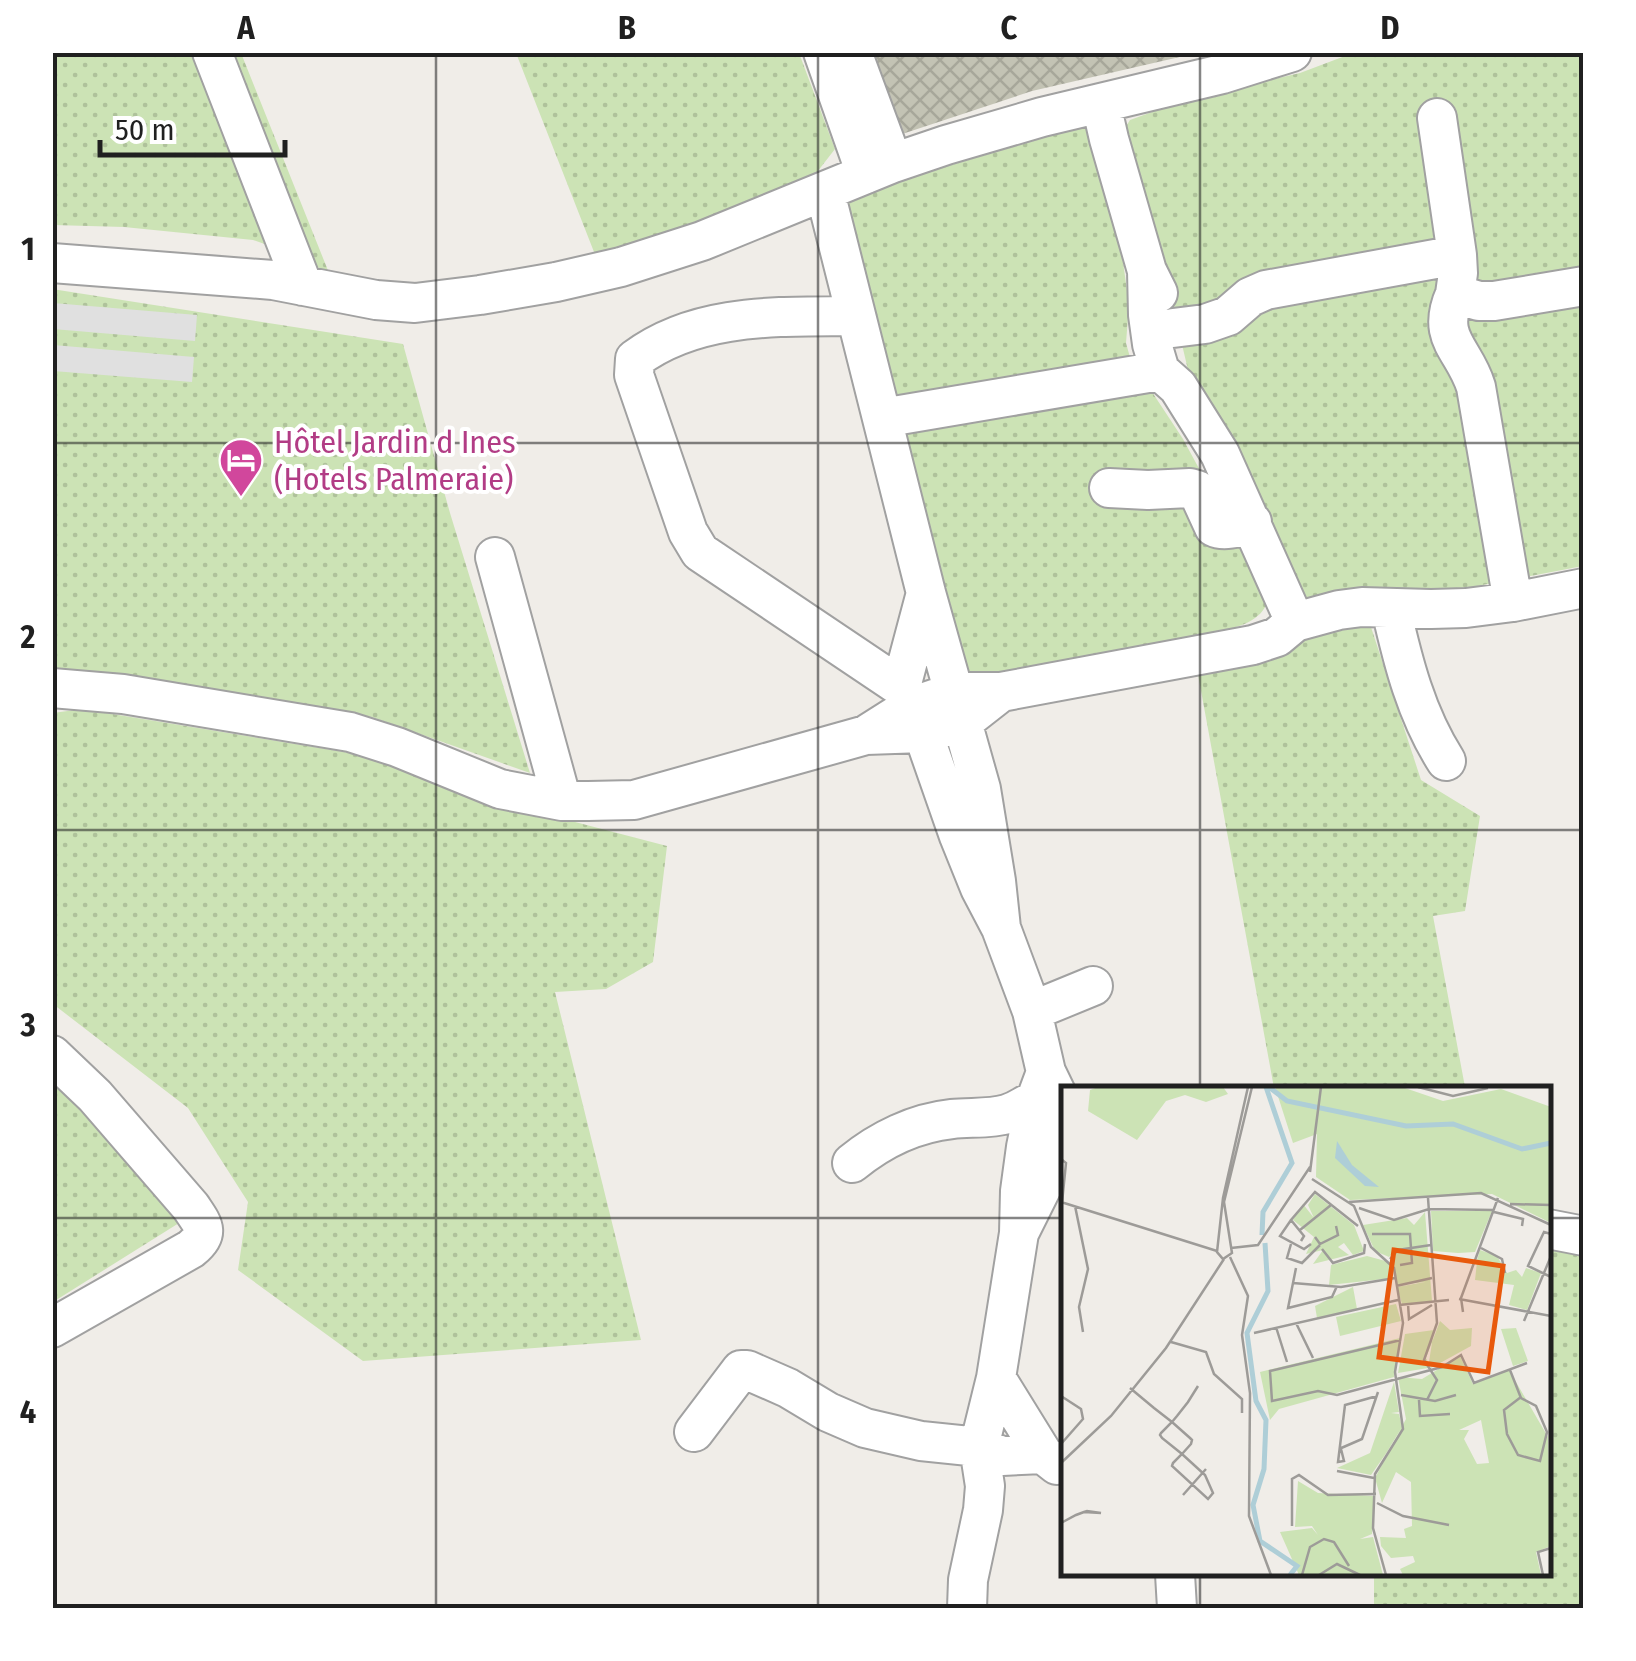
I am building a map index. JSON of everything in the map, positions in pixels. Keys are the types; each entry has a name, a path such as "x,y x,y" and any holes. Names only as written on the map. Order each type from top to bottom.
{"street":[{"path":"212,52 303,286"},
{"path":"823,52 880,168"},
{"path":"852,52 880,168"},
{"path":"52,263 273,280 376,300 415,303 480,295 620,268 702,241 880,168 1042,117 1101,104 1218,63 1292,52"},
{"path":"1101,104 1147,271 1174,328 1178,354 1169,379"},
{"path":"1436,118 1457,255 1458,273 1448,334 1469,366 1476,387 1513,602"},
{"path":"825,192 926,594 981,789 1001,928"},
{"path":"1174,328 1228,316 1266,290 1457,255"},
{"path":"1147,271 1152,344 1169,379 1220,454 1295,622"},
{"path":"1455,294 1480,302 1584,286"},
{"path":"854,316 778,315 724,322 673,337 647,350 635,359 634,375 688,532 700,552 911,709"},
{"path":"882,418 1169,379"},
{"path":"1109,488 1190,488 1202,498 1214,527 1231,529 1252,522"},
{"path":"495,557 562,800"},
{"path":"52,688 123,694 350,732 500,788 562,800 634,800 866,734 911,709 959,706 1001,692 1252,645 1277,637 1295,622 1339,610 1362,606 1466,608 1584,588"},
{"path":"926,594 911,709 972,871 1001,928 1032,1011 1045,1113 1020,1191 1019,1233 996,1378 978,1446 983,1510 968,1580 967,1608"},
{"path":"1390,608 1417,704 1430,737 1446,761"},
{"path":"1032,1011 1093,986"},
{"path":"52,1055 94,1096 191,1207 204,1234 191,1249 52,1328"},
{"path":"852,1163 874,1144 946,1119 1045,1113"},
{"path":"1551,1230 1584,1236"},
{"path":"694,1432 741,1370 747,1370 865,1428 921,1441 978,1446 1002,1456 1053,1462"},
{"path":"996,1378 1053,1462"},
{"path":"1175,1576 1177,1608"}],"shaded area":[{"path":"1183,52 1184,56 1032,91 887,139 856,53"},
{"path":"53,303 197,315 195,341 53,329"},
{"path":"53,345 194,357 192,382 53,371"}],"green space":[{"path":"53,53 241,53 329,273 253,240 124,227 53,225"},
{"path":"516,53 799,53 835,149 814,176 685,235 596,257"},
{"path":"1353,53 1583,53 1583,566 1430,595 1300,606 1192,387 1120,136 1130,120 1185,100 1300,73"},
{"path":"1087,125 1123,262 1129,305 1126,343 1133,368 1183,439 1261,583 1267,603 1258,616 1227,630 971,688 844,225 847,202 863,191"},
{"path":"52,289 403,344 530,773 372,717 92,671 53,674"},
{"path":"1369,621 1421,780 1480,816 1465,911 1433,916 1465,1086 1274,1086 1197,669"},
{"path":"82,709 381,758 483,798 667,846 653,962 606,989 555,992 641,1340 363,1361 238,1270 248,1202 188,1108 53,1004 53,713"},
{"path":"52,1053 187,1218 53,1302 52,1301"},
{"path":"1551,1240 1583,1248 1583,1608 1374,1608 1374,1576 1551,1576"}],"place":[{"name":"Hôtel Jardin d Ines (Hotels Palmeraie)","path":"241,498"}]}
